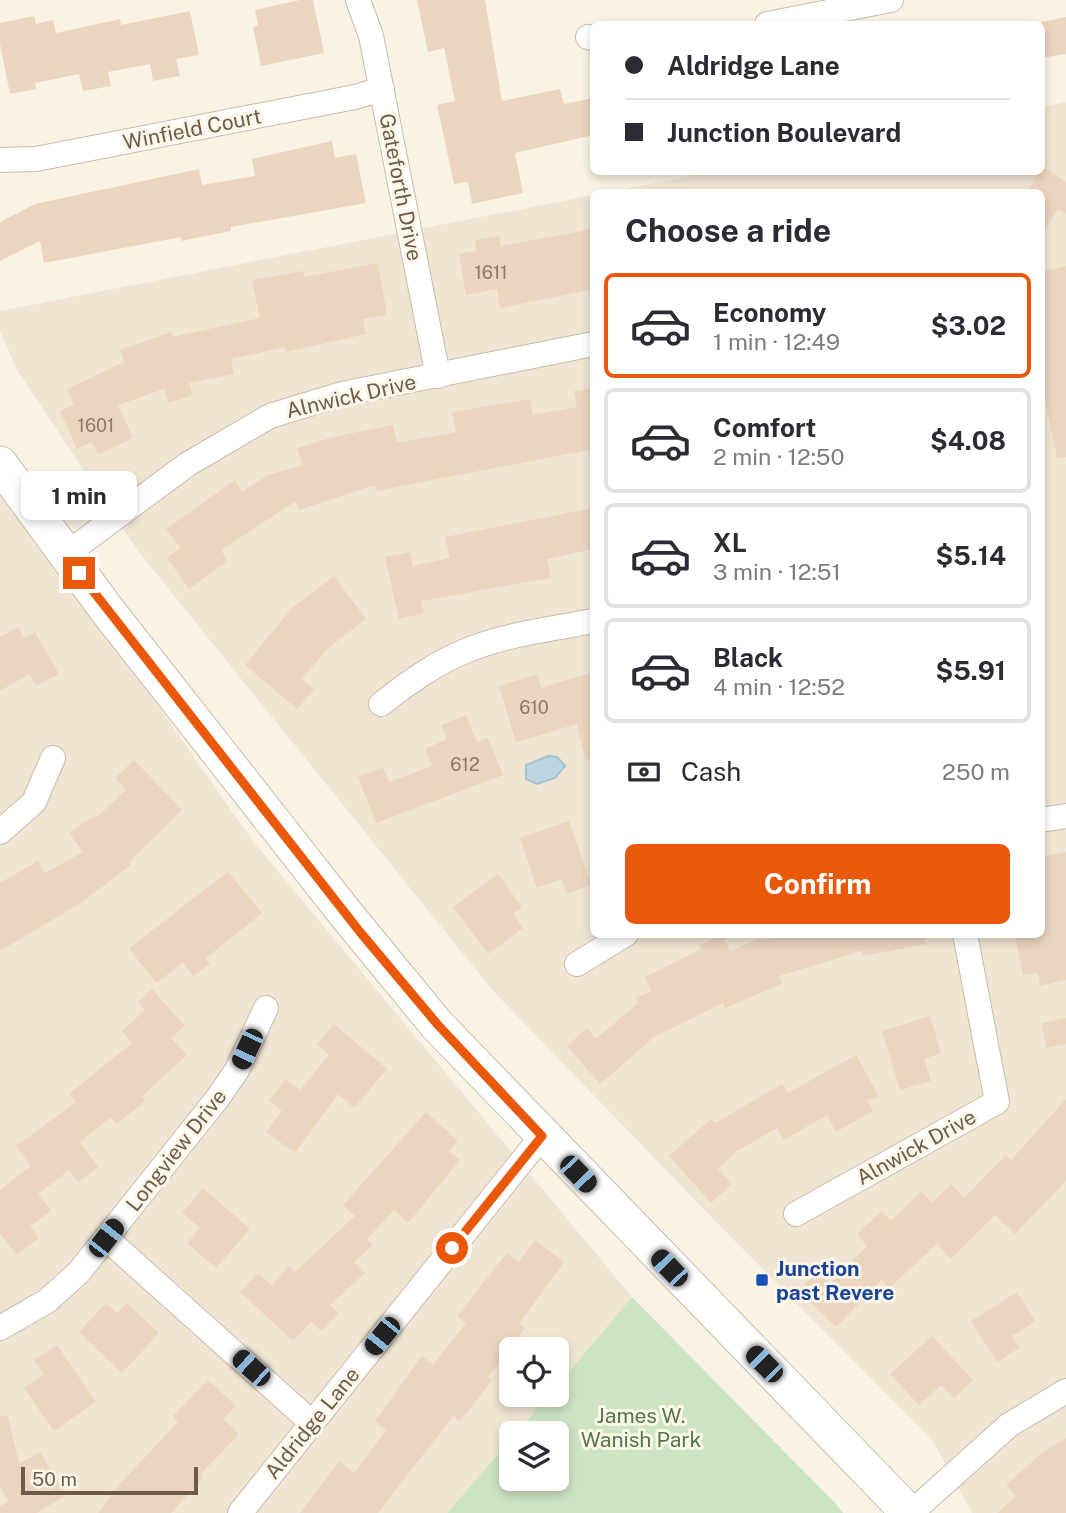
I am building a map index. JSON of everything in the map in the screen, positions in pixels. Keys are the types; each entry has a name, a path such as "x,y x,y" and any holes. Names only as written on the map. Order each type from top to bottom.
{"main road":[{"path":"0,464 65,555 362,933 438,1025 542,1136 910,1513"}],"street":[{"name":"Gateforth Drive","path":"358,0 371,36 438,376"},
{"path":"774,21 803,9 891,0"},
{"name":"Winfield Court","path":"0,160 36,159 355,97 382,89"},
{"name":"Alnwick Drive","path":"65,555 188,464 270,416 342,394 590,345"},
{"path":"381,704 421,674 468,650 520,635 590,622"},
{"path":"0,832 34,802 53,758"},
{"path":"1045,819 1066,816"},
{"path":"577,964 619,938"},
{"name":"Alnwick Drive","path":"796,1214 997,1102 966,938"},
{"name":"Longview Drive","path":"0,1328 47,1301 79,1272 230,1080 266,1007"},
{"name":"Aldridge Lane","path":"240,1513 542,1136"},
{"path":"106,1238 312,1423"},
{"path":"910,1513 1009,1424 1066,1391"}],"shaded area":[{"path":"1066,102 1066,1513 972,1513 933,1441 494,992 138,551 17,370 0,331 0,311 590,196 590,938 1045,938 1045,189 623,189 697,175 1045,175 1045,106"},
{"path":"0,481 252,840 632,1297 569,1372 569,1337 499,1337 499,1407 539,1407 526,1421 499,1421 499,1453 447,1513 0,1513"}],"green space":[{"name":"James W. Wanish Park","path":"632,1297 843,1513 447,1513 499,1453 499,1491 569,1491 569,1421 526,1421 539,1407 569,1407 569,1372"}],"water":[{"path":"548,756 557,757 565,766 555,778 537,784 526,779 526,765"}],"building":[{"path":"300,0 313,0 324,53 261,66 253,27 258,25 255,10"},
{"path":"417,0 485,0 502,101 560,89 564,104 590,99 590,136 515,153 523,193 472,204 468,182 454,184 437,105 455,101 444,48 428,52"},
{"path":"190,11 199,55 176,59 180,76 153,81 150,64 108,72 111,86 83,91 79,74 35,83 36,89 10,94 0,44 0,23 34,16 36,24 53,20 56,33 120,19 121,25"},
{"path":"1066,17 1066,54 1045,57 1045,21"},
{"path":"332,141 335,158 356,154 366,203 231,227 231,231 181,241 181,237 44,263 40,241 0,261 0,222 35,204 199,169 202,185 255,176 252,159"},
{"path":"1045,168 1066,182 1066,214 1058,209 1045,229 1045,189 1029,189 1038,175 1045,175"},
{"path":"590,230 590,290 500,308 497,289 466,295 459,254 476,251 475,240 499,236 501,246"},
{"path":"378,263 387,315 363,319 366,334 286,352 285,347 231,359 234,374 189,383 193,395 169,403 164,389 118,405 133,438 98,455 92,442 77,449 60,411 74,404 67,389 124,362 120,350 171,332 173,337 260,318 252,280 303,271 304,277"},
{"path":"1066,266 1066,457 1057,458 1045,397 1045,271"},
{"path":"590,388 590,450 376,491 375,485 299,510 296,501 221,550 228,561 189,589 167,558 181,548 166,529 235,480 242,492 268,475 303,465 297,448 333,437 393,425 397,443 456,432 452,412 530,399 533,415 577,407 574,391"},
{"path":"590,509 590,550 547,559 551,578 421,601 424,613 399,619 385,557 410,552 413,566 450,558 445,537"},
{"path":"334,576 366,619 327,649 302,679 314,689 297,709 245,665 292,608"},
{"path":"18,627 24,638 35,632 59,674 36,686 29,674 0,691 0,637"},
{"path":"590,673 590,759 585,760 577,724 516,742 499,686 537,674 541,688"},
{"path":"466,715 477,742 488,738 503,775 376,823 358,777 383,767 389,782 432,766 425,749 447,739 441,725"},
{"path":"134,760 182,810 129,862 131,865 81,903 0,951 0,883 38,861 45,873 83,852 69,833 95,815 97,817 126,790 115,778"},
{"path":"569,821 590,885 567,894 562,879 537,888 520,838"},
{"path":"1066,852 1066,980 1040,986 1038,973 1023,975 1016,938 1045,938 1045,856"},
{"path":"228,872 262,913 206,958 210,964 193,976 183,963 156,983 129,948"},
{"path":"498,874 522,907 513,914 523,928 488,954 453,907"},
{"path":"716,938 724,938 730,951 761,938 925,938 926,944 863,956 862,951 779,976 782,984 725,1008 723,1003 654,1037 600,1084 567,1046 587,1028 596,1039 638,1003 636,998 651,991 645,977 701,949 699,945"},
{"path":"152,989 185,1026 171,1038 187,1055 142,1096 145,1101 117,1124 111,1117 80,1142 98,1167 78,1182 69,1170 38,1194 51,1211 30,1226 39,1238 17,1255 0,1233 0,1190 31,1166 16,1146 76,1102 69,1094 132,1043 122,1031 145,1010 138,1002"},
{"path":"930,1016 941,1053 924,1059 931,1081 900,1090 882,1031"},
{"path":"1066,1018 1066,1044 1046,1048 1042,1023"},
{"path":"334,1024 387,1069 354,1108 338,1094 295,1153 266,1132 282,1111 269,1101 285,1079 300,1090 329,1055 317,1044"},
{"path":"856,1055 879,1097 867,1100 873,1111 836,1132 827,1115 784,1140 777,1128 737,1151 718,1169 732,1184 711,1203 669,1156 711,1119 715,1123 782,1084 788,1093"},
{"path":"1066,1099 1066,1181 1015,1234 995,1215 951,1259 937,1244 889,1288 882,1280 836,1327 799,1291 818,1271 830,1284 867,1246 857,1234 882,1211 891,1221 921,1191 932,1203 951,1184 964,1198 1006,1155 1011,1160"},
{"path":"426,1112 458,1141 449,1151 460,1160 408,1223 394,1210 367,1239 373,1245 354,1262 365,1273 330,1305 339,1313 321,1331 311,1322 293,1341 240,1292 258,1273 272,1285 289,1266 295,1272 355,1216 343,1205"},
{"path":"203,1188 250,1229 216,1268 187,1243 200,1228 182,1213"},
{"path":"535,1240 564,1262 519,1324 525,1328 518,1337 499,1337 499,1362 488,1377 492,1380 460,1421 453,1416 378,1513 300,1513 339,1461 354,1473 386,1430 375,1421 422,1356 433,1365 466,1323 457,1316 507,1253 519,1262"},
{"path":"1017,1292 1035,1321 1012,1336 1019,1348 997,1362 971,1321"},
{"path":"106,1303 117,1313 127,1303 159,1333 122,1373 79,1332"},
{"path":"932,1336 973,1380 954,1398 941,1385 919,1405 890,1374"},
{"path":"57,1345 96,1402 54,1431 24,1388 44,1374 34,1360"},
{"path":"208,1380 236,1406 223,1419 239,1434 200,1475 203,1478 171,1513 98,1513 118,1486 178,1422 173,1416"},
{"path":"0,1416 8,1416 19,1464 40,1452 66,1495 37,1513 0,1513 0,1506 9,1501 0,1487"},
{"path":"1066,1438 1066,1513 997,1513 1016,1496 1006,1485 1042,1453"}],"place":[{"name":"Junction past Revere","path":"762,1280"}],"route":[{"path":"79,573 360,932 438,1025 542,1136 452,1248"}]}
